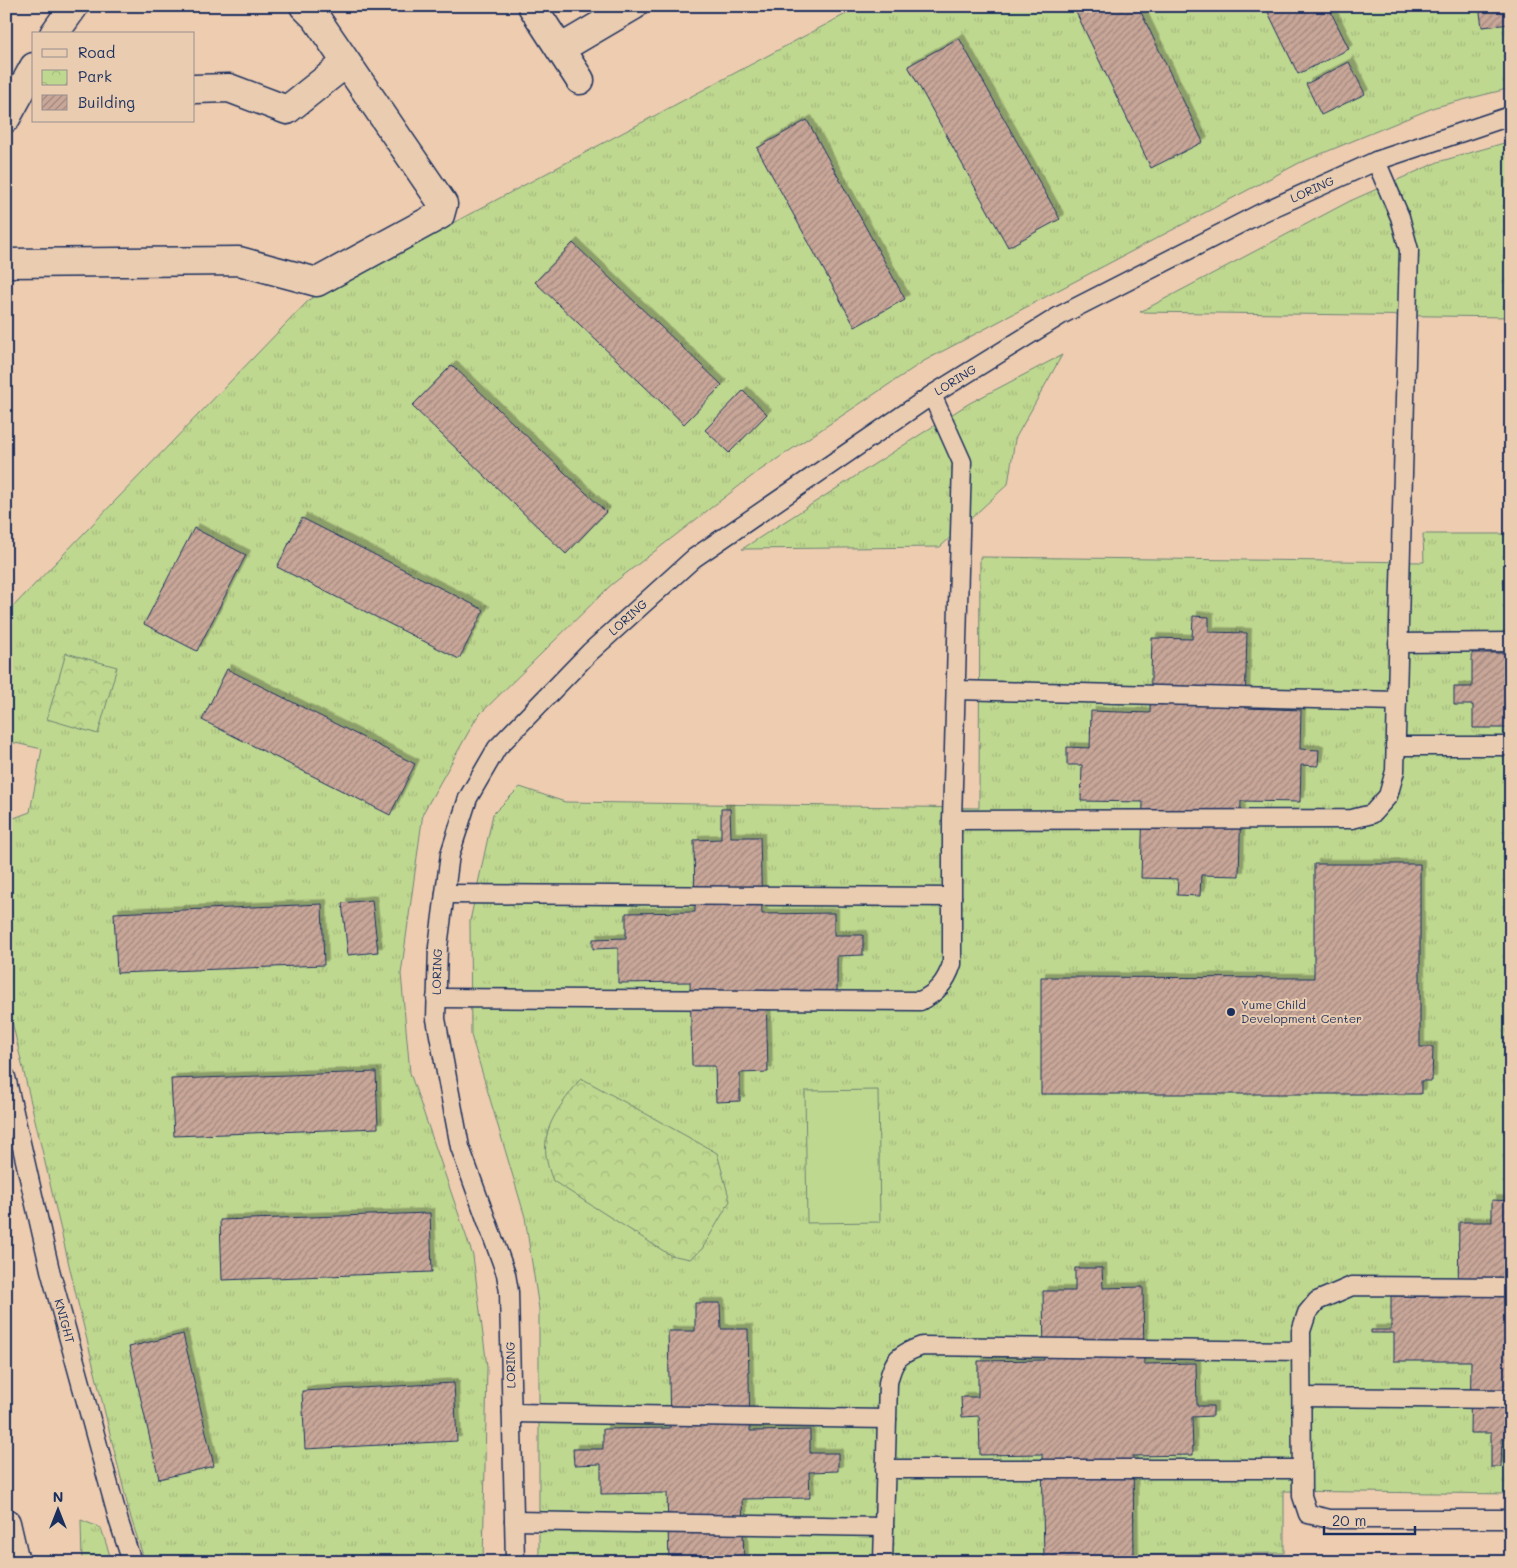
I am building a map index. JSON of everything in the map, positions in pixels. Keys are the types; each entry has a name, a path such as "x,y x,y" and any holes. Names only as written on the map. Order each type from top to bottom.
{"street":[{"path":"55,32 74,6"},
{"path":"6,263 239,261 316,282 440,215 443,204 316,18 304,6"},
{"path":"532,6 580,80"},
{"path":"560,49 633,6"},
{"path":"195,89 229,88 287,110 346,63"},
{"path":"6,118 27,93 32,74"},
{"path":"6,1523 15,1562"}],"lane":[{"name":"LORING","path":"515,1562 509,1292 506,1274 460,1147 436,1020 438,947 450,854 468,798 497,748 590,652 694,558 932,395 1061,315 1261,213 1376,161 1511,117"},
{"path":"952,820 1352,819 1372,814 1388,796 1395,771 1409,250 1400,217 1376,161"},
{"path":"436,998 920,1001 934,994 948,978 952,964 952,820 962,462 932,395"},
{"path":"1398,643 1511,642"},
{"path":"956,690 1397,700"},
{"path":"1395,746 1511,746"},
{"path":"445,894 952,897"},
{"name":"KNIGHT","path":"6,1077 50,1270 119,1522 132,1562"},
{"path":"1511,1287 1352,1286 1317,1301 1307,1314 1301,1331 1302,1496 1308,1514 1330,1520 1511,1519"},
{"path":"883,1562 888,1383 892,1364 904,1352 922,1346 1301,1351"},
{"path":"1302,1397 1511,1399"},
{"path":"512,1413 887,1419"},
{"path":"886,1469 1302,1469"},
{"path":"514,1520 884,1527"}],"green space":[{"path":"861,6 1511,6 1511,88 1435,107 1299,163 924,361 756,473 611,585 477,717 423,813 401,974 410,1073 473,1256 487,1367 483,1562 145,1562 130,1515 6,996 6,821 30,812 42,749 6,741 6,614 310,299"},
{"path":"1511,141 1511,317 1140,312 1350,201 1438,162"},
{"path":"1062,355 1015,439 1008,484 940,547 742,549 968,404"},
{"path":"1423,534 1511,534 1511,1494 1284,1491 1284,1553 858,1558 858,1562 539,1562 539,1309 525,1217 471,1035 470,921 493,814 520,787 565,802 979,808 980,557 1424,562"},
{"path":"66,653 117,667 98,734 47,719"},
{"path":"581,1078 717,1153 730,1201 702,1249 690,1259 670,1255 553,1181 548,1165 546,1138 555,1114"},
{"path":"878,1090 880,1222 807,1223 805,1091"},
{"path":"81,1520 101,1528 112,1562 82,1562"}],"building":[{"path":"1073,6 1138,6 1203,142 1151,168"},
{"path":"1265,6 1328,6 1349,49 1298,74"},
{"path":"1479,6 1511,6 1511,24 1482,27"},
{"path":"959,38 1060,219 1008,247 908,66"},
{"path":"1349,62 1365,94 1321,115 1306,84"},
{"path":"807,120 905,299 855,327 757,148"},
{"path":"573,243 722,385 684,424 535,282"},
{"path":"452,365 606,512 566,554 412,406"},
{"path":"743,391 767,414 729,453 705,430"},
{"path":"302,518 484,610 459,659 277,567"},
{"path":"194,528 246,555 197,651 144,624"},
{"path":"1193,616 1209,617 1209,632 1247,633 1245,708 1301,710 1300,749 1319,750 1318,766 1301,765 1300,802 1241,801 1239,876 1201,875 1200,896 1177,895 1178,879 1141,878 1143,802 1081,801 1082,765 1067,765 1067,747 1090,748 1091,711 1150,713 1152,638 1192,639"},
{"path":"1472,653 1511,653 1511,728 1473,728 1473,705 1454,705 1454,687 1472,687"},
{"path":"227,669 415,764 390,815 202,720"},
{"path":"721,809 730,809 731,837 760,837 762,914 834,913 834,935 863,935 863,955 837,956 837,992 766,993 768,1072 740,1073 740,1101 716,1102 715,1066 692,1066 690,982 618,983 618,948 593,949 593,939 626,938 626,913 695,912 694,840 721,839"},
{"name":"Yume Child Development Center","path":"1314,864 1420,864 1420,1047 1433,1047 1432,1081 1421,1081 1421,1094 1041,1094 1041,977 1314,978"},
{"path":"372,900 378,952 348,955 342,903"},
{"path":"322,904 324,965 117,973 114,913"},
{"path":"376,1072 378,1128 174,1136 171,1079"},
{"path":"1492,1200 1511,1201 1511,1438 1502,1438 1501,1467 1491,1467 1491,1433 1470,1433 1471,1361 1394,1361 1394,1333 1371,1333 1371,1330 1391,1330 1391,1296 1458,1297 1459,1222 1492,1222"},
{"path":"430,1213 432,1272 222,1280 220,1220"},
{"path":"1075,1268 1102,1268 1103,1288 1143,1287 1144,1364 1196,1363 1197,1406 1213,1406 1213,1416 1192,1417 1193,1455 1133,1456 1134,1558 1044,1560 1042,1454 980,1455 979,1416 962,1417 961,1397 978,1397 978,1361 1044,1360 1043,1291 1075,1291"},
{"path":"695,1303 720,1303 721,1329 748,1329 750,1431 810,1430 810,1453 838,1453 838,1471 809,1472 810,1498 742,1499 744,1562 669,1562 667,1493 601,1494 601,1464 574,1465 573,1449 603,1449 603,1429 670,1428 668,1331 695,1331"},
{"path":"183,1334 214,1466 159,1479 129,1347"},
{"path":"454,1383 457,1441 305,1449 302,1391"}],"place":[{"name":"Yume Child Development Center","path":"1231,1012"}]}
